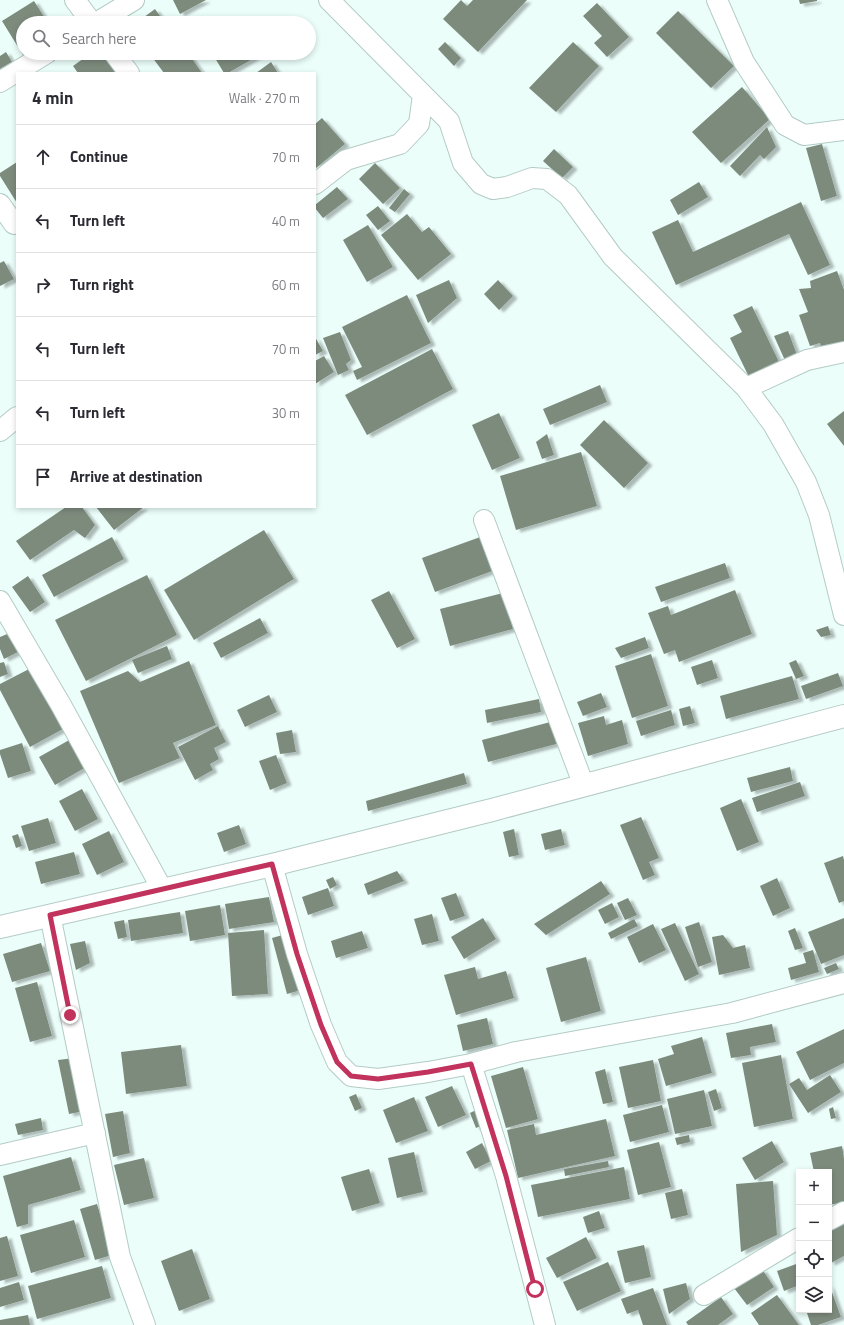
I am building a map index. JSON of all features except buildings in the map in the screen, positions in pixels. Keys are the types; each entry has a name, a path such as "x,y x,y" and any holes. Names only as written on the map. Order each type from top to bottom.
{"street":[{"path":"75,0 87,16"},
{"path":"108,16 134,0"},
{"path":"329,0 449,121 464,163 481,184 493,189 507,188 532,178 547,179 568,196 613,257 746,388 773,424 806,482 819,515 844,615"},
{"path":"717,0 744,62 785,125 804,135 844,130"},
{"path":"16,72 36,60"},
{"path":"119,60 127,72"},
{"path":"0,82 16,72"},
{"path":"316,183 346,160 400,144 419,124 423,95"},
{"path":"0,204 14,224"},
{"path":"746,388 807,360 844,352"},
{"path":"0,431 16,418"},
{"path":"484,520 584,786"},
{"path":"0,601 61,705 162,889"},
{"path":"0,927 272,864 492,810 844,716"},
{"path":"272,864 297,954 321,1025 337,1062 351,1076 378,1079 471,1064 516,1052 732,1013 844,983"},
{"path":"50,915 120,1257 145,1325"},
{"path":"471,1064 506,1176 545,1325"},
{"path":"0,1155 95,1132"},
{"path":"832,1218 844,1212"},
{"path":"704,1295 796,1240"}],"route":[{"path":"70,1015 50,915 272,864 297,954 321,1025 337,1062 351,1076 378,1079 471,1064 506,1176 535,1289"}]}
